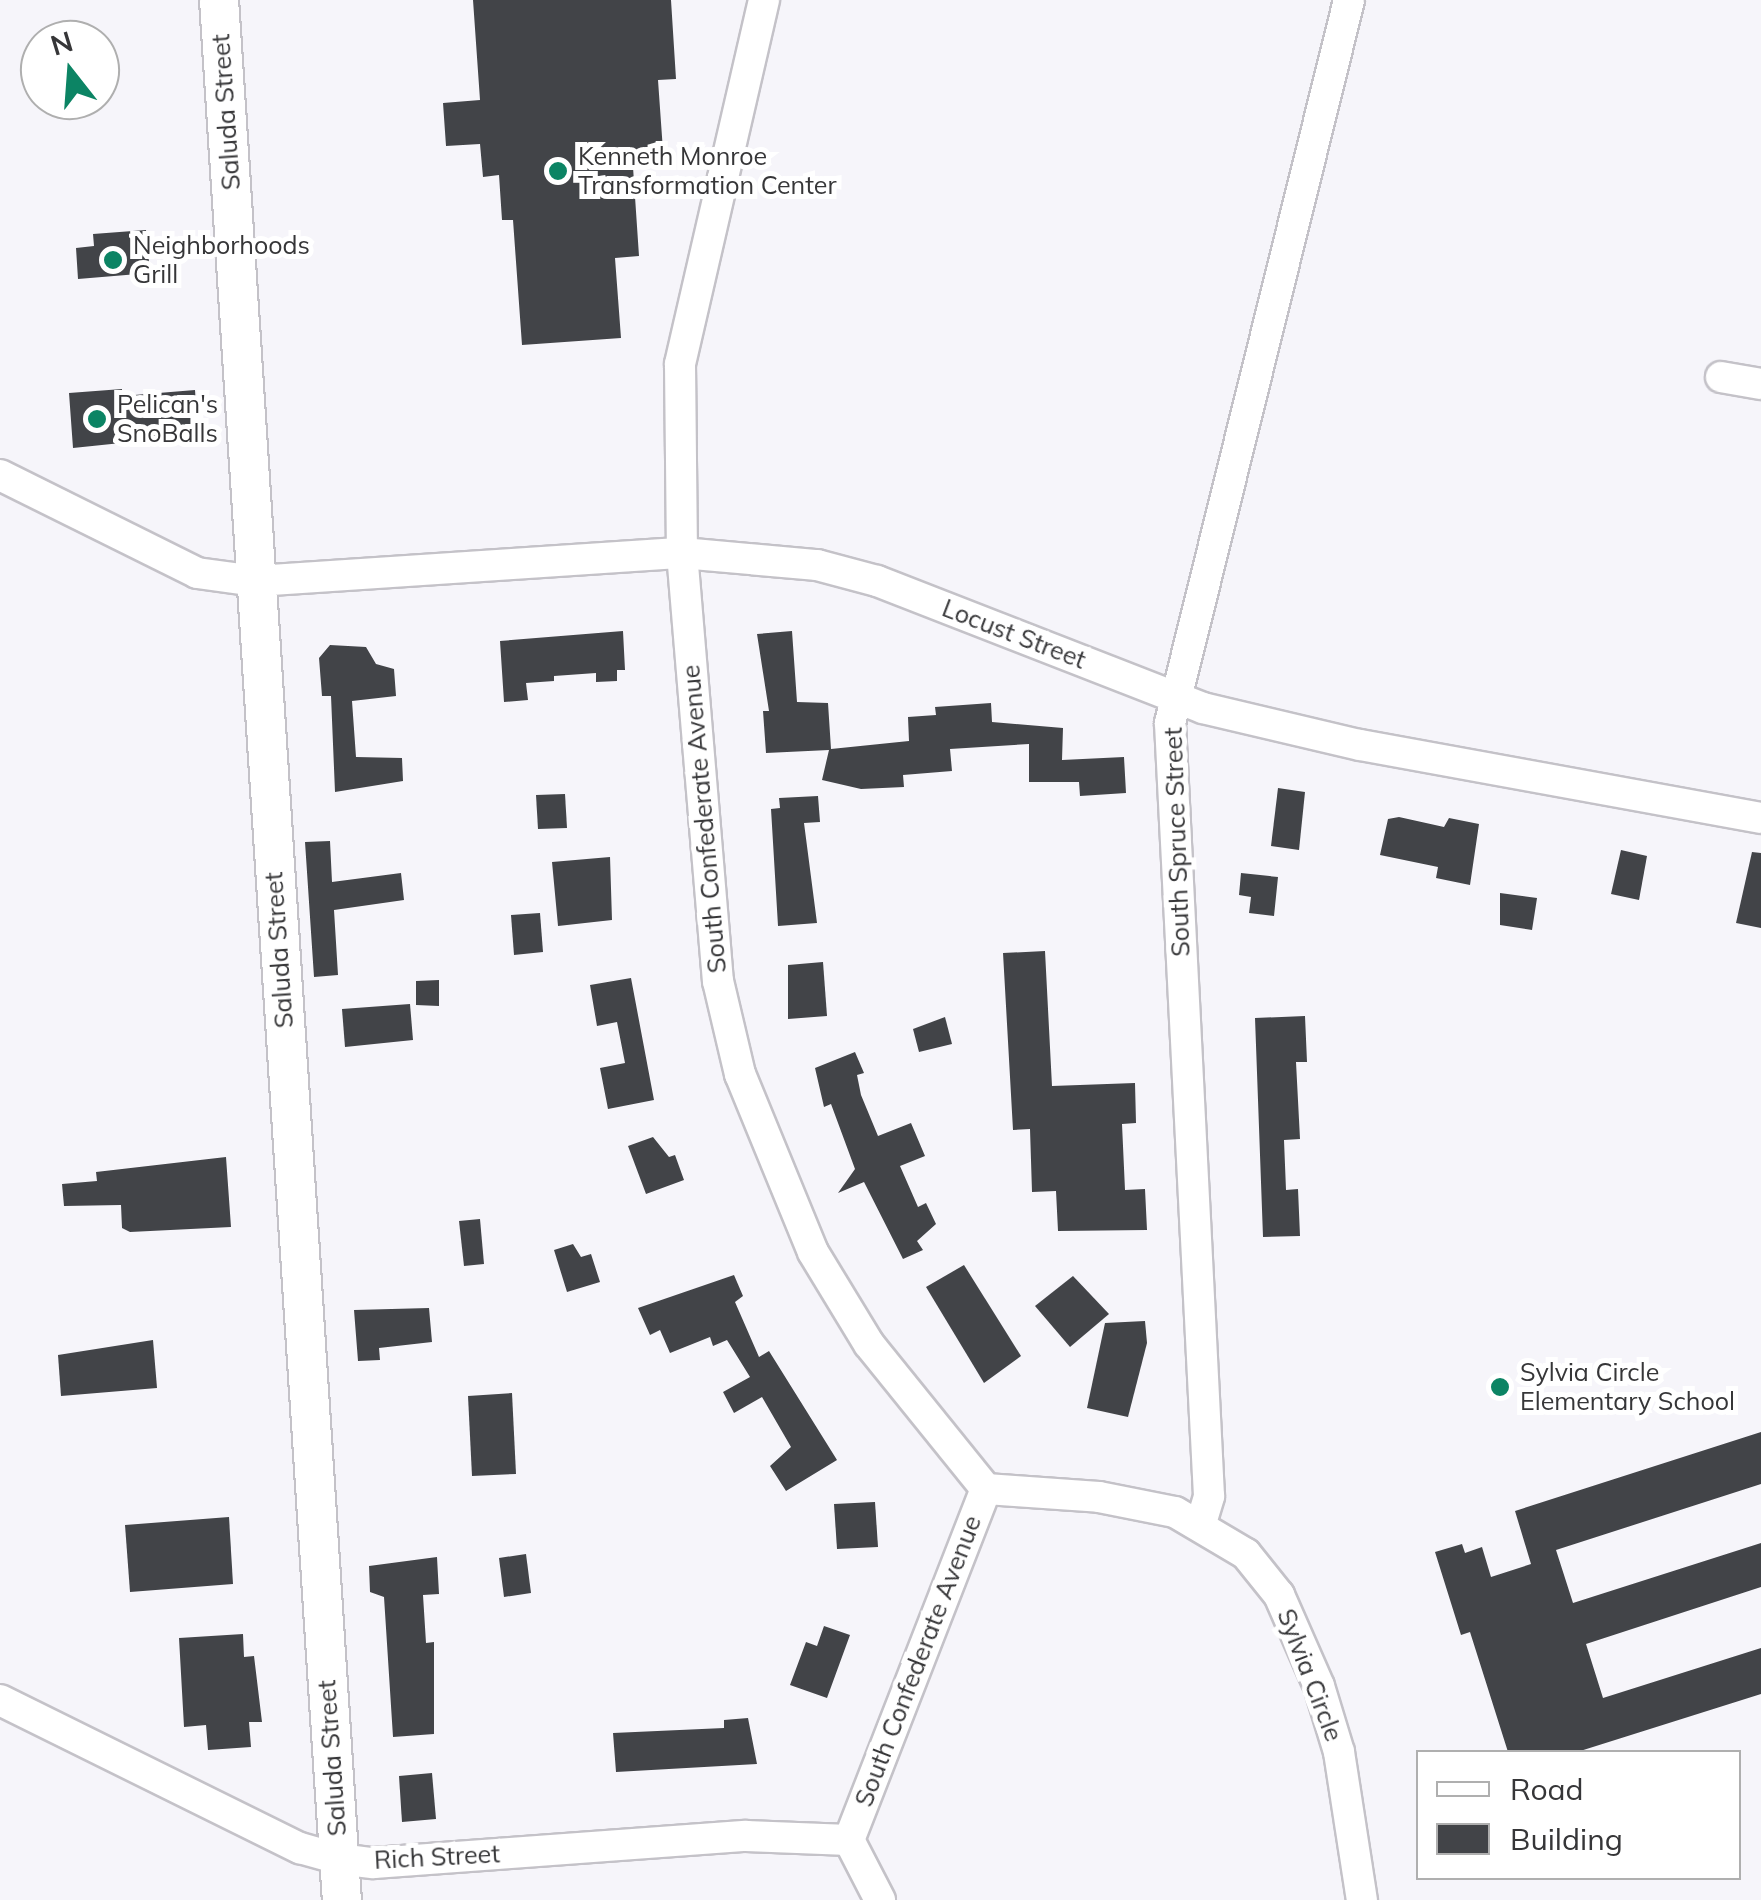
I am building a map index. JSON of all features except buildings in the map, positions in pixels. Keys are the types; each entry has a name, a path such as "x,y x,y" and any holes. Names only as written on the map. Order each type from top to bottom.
{"main road":[{"name":"Saluda Street","path":"219,0 342,1900"}],"street":[{"name":"South Confederate Avenue","path":"764,0 680,364 682,553 706,885 718,981 740,1074 813,1252 869,1344 986,1489 849,1840 880,1900"},
{"name":"South Spruce Street","path":"1201,1523 1209,1496 1171,776 1176,697 1350,0"},
{"path":"1722,377 1761,384"},
{"name":"Locust Street","path":"0,475 197,573 256,581 682,553 763,557 877,581 1176,697 1360,746 1761,818"},
{"name":"Sylvia Circle","path":"986,1489 1099,1496 1201,1523 1267,1577 1302,1642 1339,1752 1362,1900"},
{"name":"Rich Street","path":"0,1700 300,1848 339,1860 374,1863 746,1836 849,1840"}],"place":[{"name":"Kenneth Monroe Transformation Center","path":"558,171"},
{"name":"Neighborhoods Grill","path":"113,260"},
{"name":"Pelican's SnoBalls","path":"97,419"},
{"name":"Sylvia Circle Elementary School","path":"1500,1387"}]}
